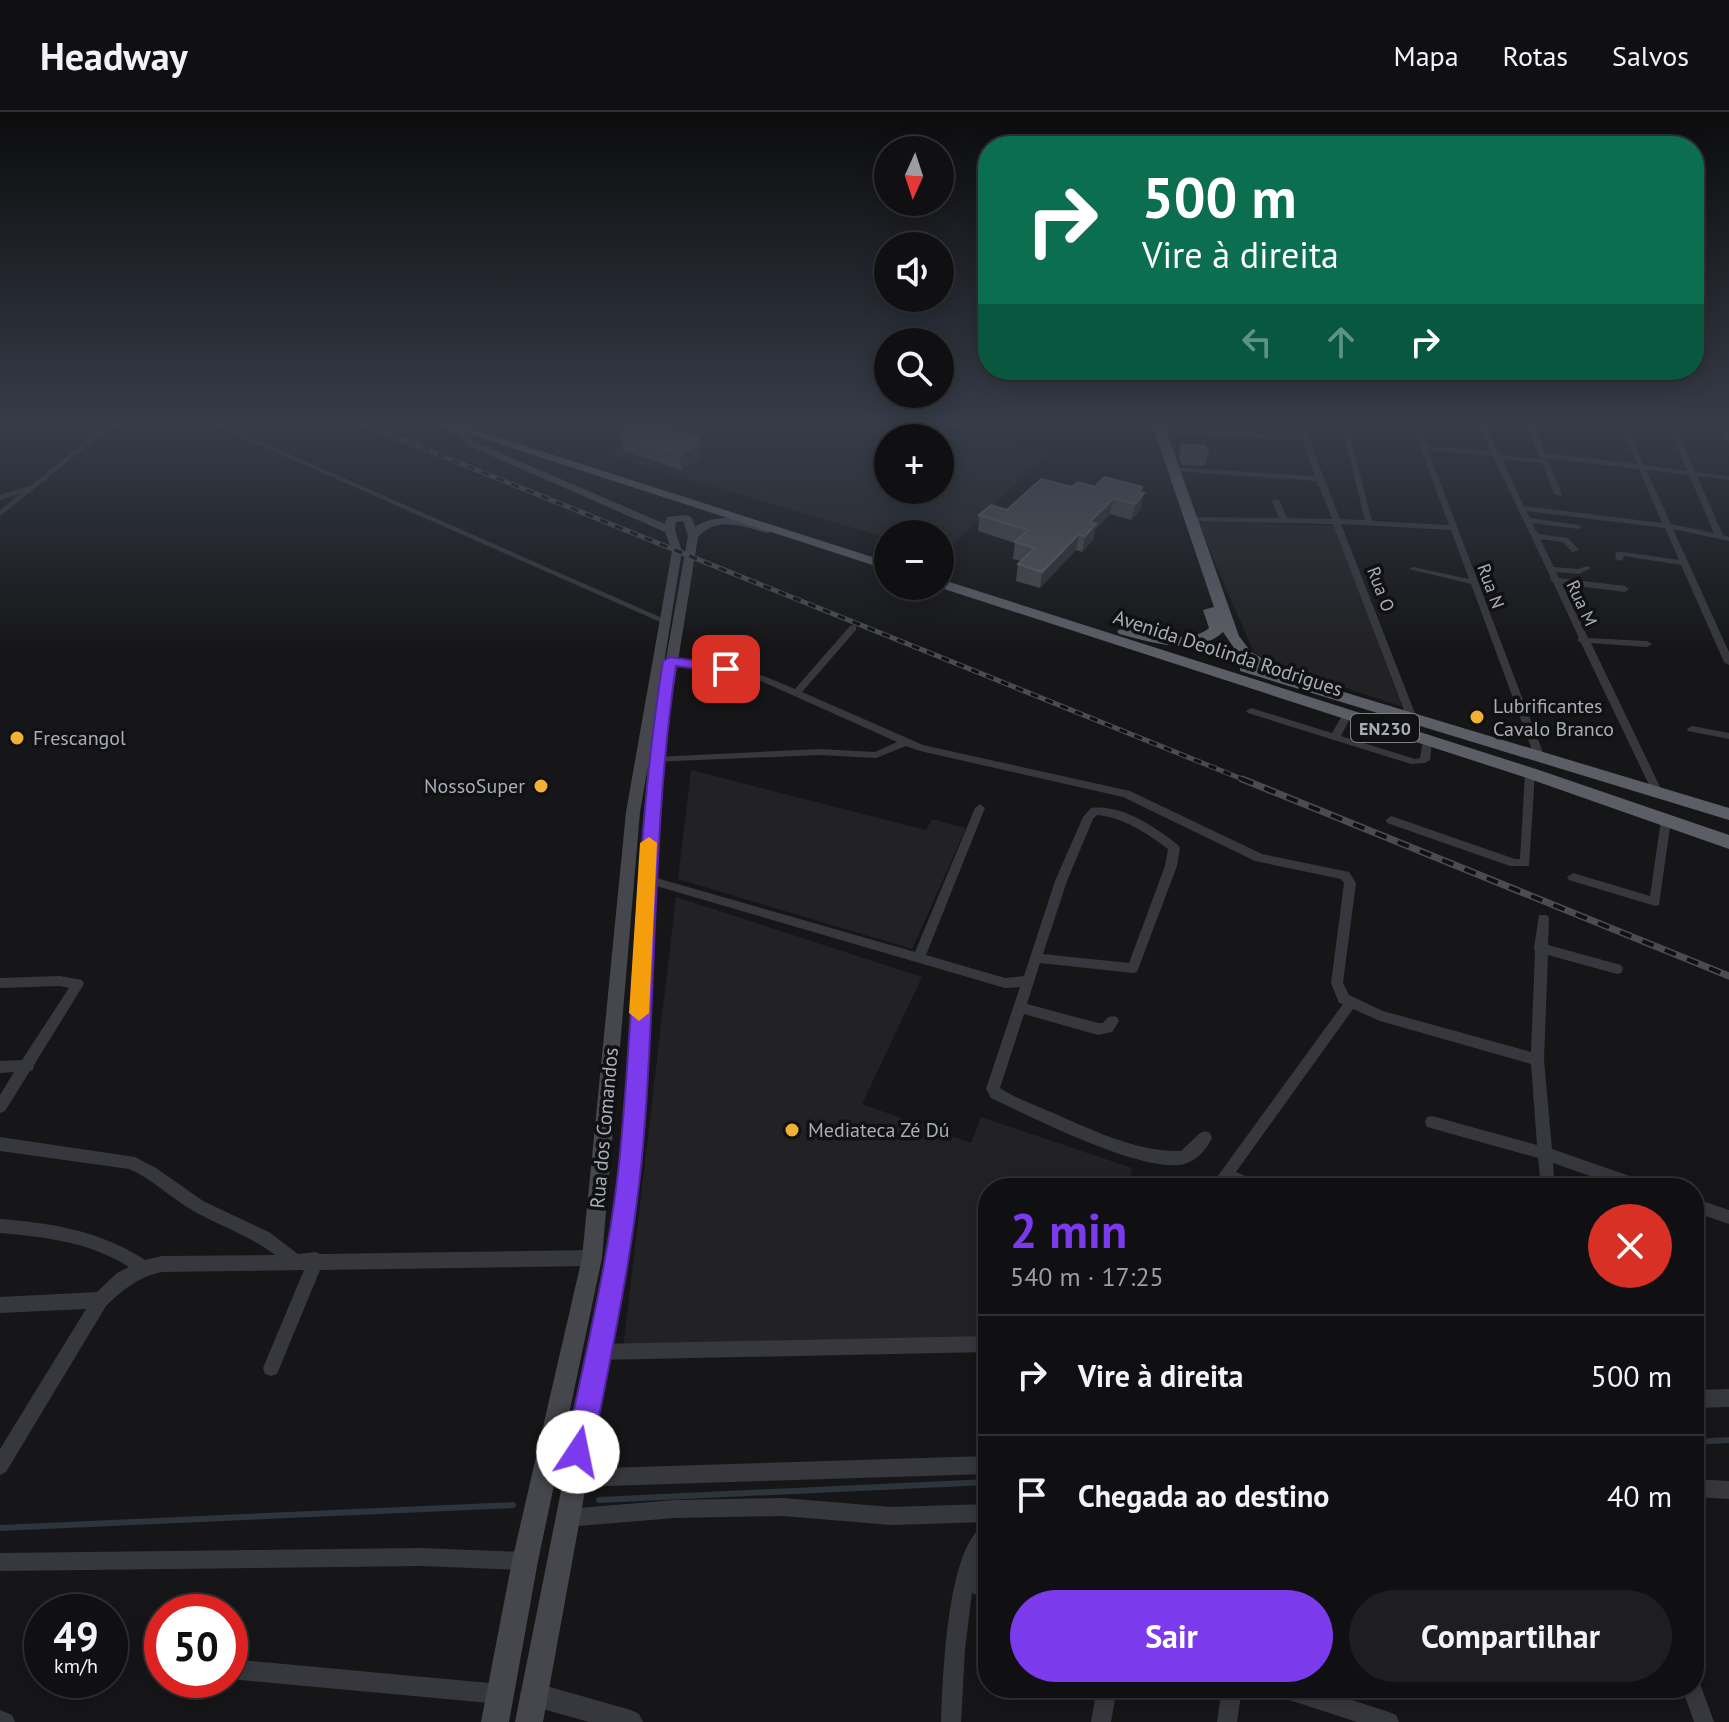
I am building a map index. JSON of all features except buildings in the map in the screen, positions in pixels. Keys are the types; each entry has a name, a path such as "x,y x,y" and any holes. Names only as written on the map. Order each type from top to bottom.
{"highway":[{"path":"679,499 874,562"},
{"path":"695,499 874,554"},
{"path":"1124,631 1190,640 1208,638 1217,629 1172,499"},
{"path":"1183,499 1232,637 1241,650 1270,669 1348,708"},
{"name":"Avenida Deolinda Rodrigues","path":"954,578 1124,631 1348,708 1427,742 1530,773 1729,842"},
{"name":"Avenida Deolinda Rodrigues","path":"954,587 1348,708 1413,721 1729,814"}],"main road":[{"path":"599,499 670,530 671,519 687,518 693,536 705,524 721,520 783,533"},
{"name":"Rua dos Comandos","path":"495,1722 525,1561 572,1362 592,1258 604,1155 625,882 663,620 677,548 670,530"},
{"name":"Rua dos Comandos","path":"529,1722 573,1478 617,1260 632,1145 655,760 693,536"}],"street":[{"path":"0,514 19,499"},
{"path":"387,499 663,620"},
{"name":"Rua O","path":"1329,499 1413,721"},
{"path":"1364,499 1369,520"},
{"name":"Rua N","path":"1442,499 1540,758"},
{"name":"Rua M","path":"1518,499 1582,640 1658,793"},
{"path":"1657,499 1729,662"},
{"path":"1703,499 1719,536"},
{"path":"1276,501 1284,521"},
{"path":"1522,508 1670,526 1729,539"},
{"path":"1189,519 1369,520 1452,528"},
{"path":"1527,520 1578,527"},
{"path":"1534,536 1565,540 1575,550"},
{"path":"1619,559 1619,554 1624,554 1685,563"},
{"path":"1549,569 1579,572 1587,568"},
{"path":"1413,569 1472,582"},
{"path":"1554,580 1625,589"},
{"path":"798,691 853,628"},
{"path":"1582,640 1647,644"},
{"path":"670,661 744,673 798,691 906,742 935,752 1126,794 1259,858 1345,875 1350,883 1337,983 1350,1004 1443,1036 1537,1060"},
{"path":"1335,737 1348,708"},
{"path":"1251,711 1415,762 1425,760 1427,742"},
{"path":"1692,729 1729,736"},
{"path":"655,760 820,752 876,755 888,753 906,742"},
{"path":"1391,820 1514,863 1525,863 1530,773"},
{"path":"919,958 980,808"},
{"path":"1036,958 1133,968 1171,866 1174,848 1161,837 1105,811 1091,814 1061,881 1027,981 995,1080 996,1094 1154,1157 1179,1159 1191,1154 1205,1138"},
{"path":"1573,877 1655,902 1666,820"},
{"path":"646,879 1005,983 1027,981"},
{"path":"1543,918 1537,1060 1548,1178"},
{"path":"1540,948 1617,969"},
{"path":"0,983 78,981 78,987 0,1107"},
{"path":"1005,983 1021,1002 1098,1029 1107,1028 1112,1021"},
{"path":"1233,1178 1228,1176 1350,1004"},
{"path":"0,1067 28,1066"},
{"path":"1432,1122 1547,1154 1615,1178"},
{"path":"0,1144 130,1162 146,1169 208,1211 272,1240 293,1260"},
{"path":"1704,1208 1729,1217"},
{"path":"0,1226 83,1237 116,1248 144,1268"},
{"path":"0,1466 100,1300 111,1287 144,1268 293,1260 592,1258"},
{"path":"271,1368 316,1260"},
{"path":"0,1305 100,1300"},
{"path":"598,1352 978,1344"},
{"path":"1704,1399 1729,1398"},
{"path":"573,1478 978,1465"},
{"path":"1704,1489 1729,1490"},
{"path":"566,1518 675,1509 783,1507 891,1516 978,1513"},
{"path":"951,1722 965,1580 978,1549"},
{"path":"0,1562 421,1557 525,1561"},
{"path":"965,1580 978,1586"},
{"path":"248,1671 500,1694"},
{"path":"532,1694 631,1722"},
{"path":"1101,1722 1105,1698"},
{"path":"1227,1722 1231,1698"},
{"path":"1317,1698 1389,1722"},
{"path":"1696,1698 1704,1722"}],"shaded area":[{"path":"756,499 874,499 874,504 954,504 954,499 1001,499 954,544 954,520 874,520 874,534"},
{"path":"1197,521 1335,526 1402,707 1275,664 1254,653"},
{"path":"691,770 926,830 932,819 966,828 912,949 678,879"},
{"name":"Mediateca Zé Dú","path":"676,897 922,977 862,1104 971,1143 981,1117 1132,1168 1130,1178 978,1178 978,1337 623,1349"}],"waterway":[{"path":"1704,1441 1729,1440"},
{"path":"599,1500 978,1482"},
{"path":"0,1528 513,1505"}],"railway":[{"path":"549,499 1247,781"},
{"path":"1242,779 1729,976"}],"slow traffic":[{"path":"639,1013 649,843"}],"place":[{"name":"Lubrificantes Cavalo Branco","path":"1477,717"},
{"name":"Frescangol","path":"17,738"},
{"name":"NossoSuper","path":"541,786"},
{"name":"Mediateca Zé Dú","path":"792,1130"}],"route":[{"path":"578,1452 617,1260 632,1145 655,760 670,661 726,669"}]}
